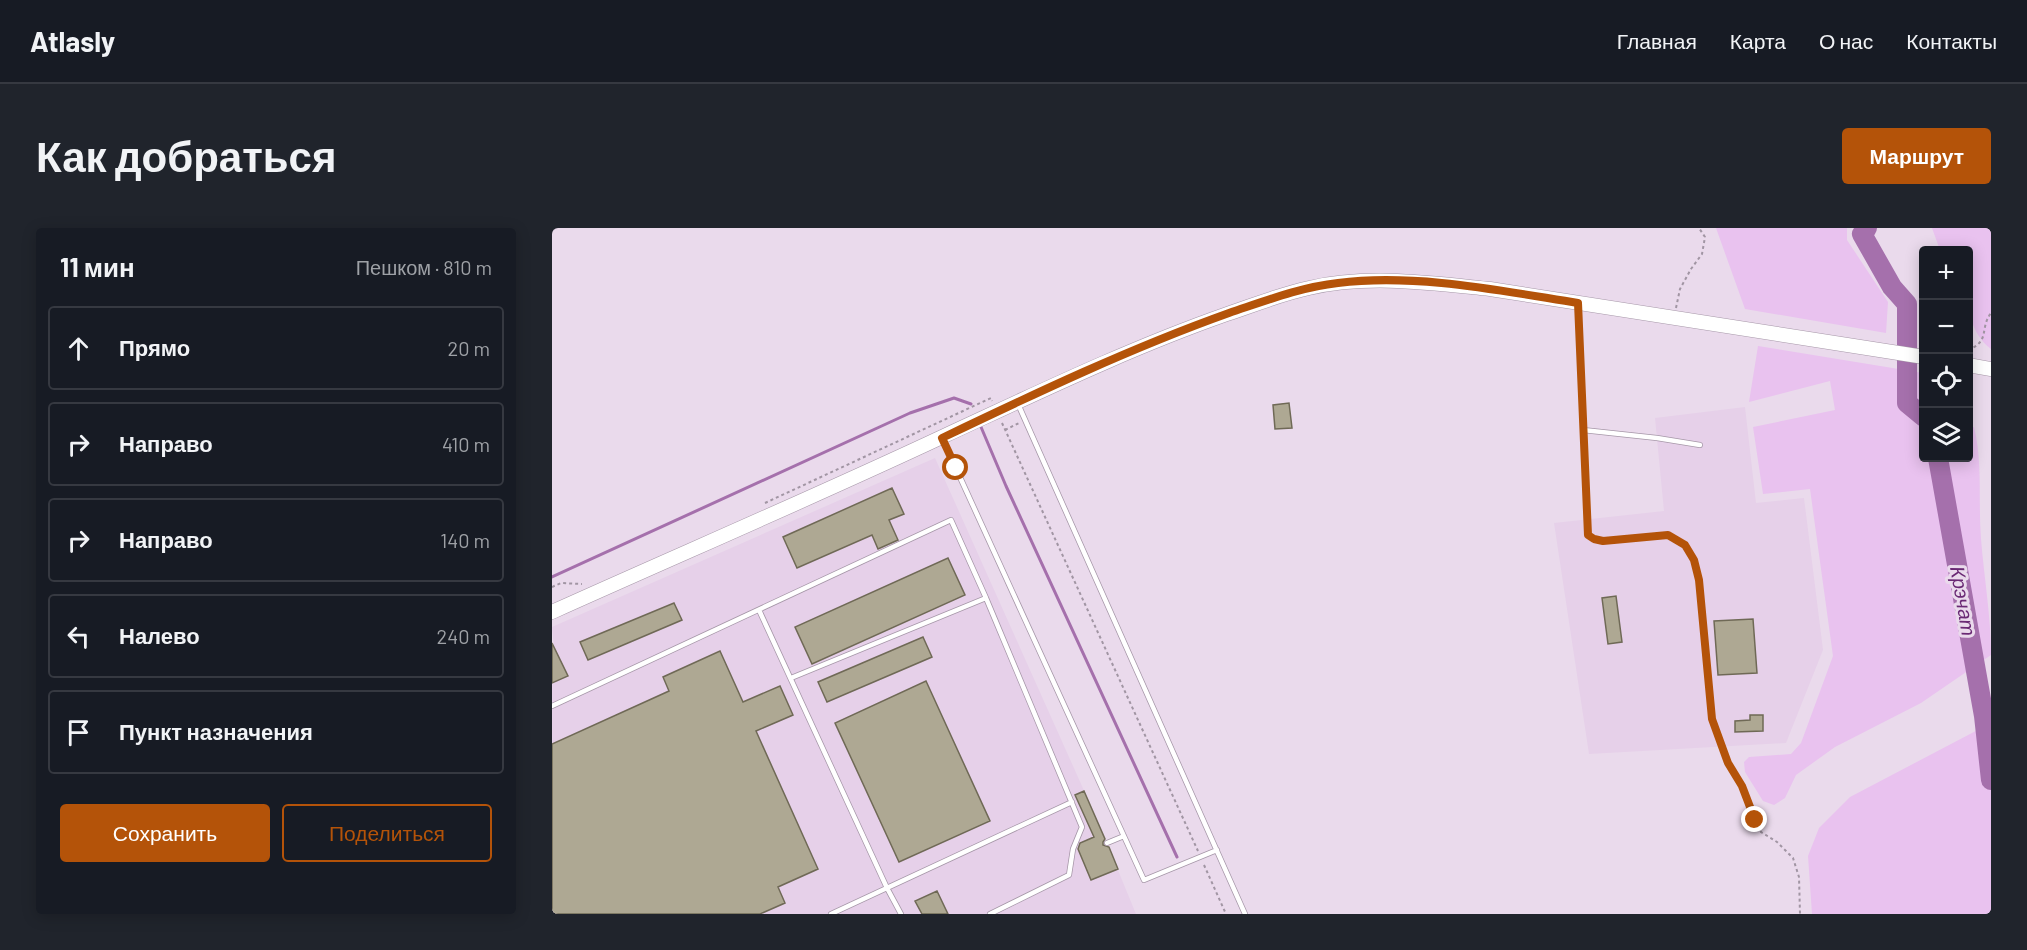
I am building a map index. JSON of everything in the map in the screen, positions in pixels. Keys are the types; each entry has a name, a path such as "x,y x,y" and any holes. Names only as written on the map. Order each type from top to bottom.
{"street":[{"path":"552,612 942,438 1077,374 1183,330 1309,288 1340,282 1419,282 1490,289 1919,356"},
{"path":"1973,366 1991,369"}],"lane":[{"path":"1578,303 1588,535 1603,541 1668,535 1685,545 1694,560 1699,580 1712,719"},
{"path":"1017,402 1245,914"},
{"path":"1583,430 1700,445"},
{"path":"942,438 1144,880 1217,850"},
{"path":"552,706 951,520 1082,827 1073,849 1069,875 990,914"},
{"path":"791,678 986,598"},
{"path":"759,610 901,914"},
{"path":"831,914 1072,802"},
{"path":"1107,843 1124,836"},
{"path":"1072,858 1080,854"}],"path":[{"path":"1675,319 1680,289 1702,254 1705,237 1700,228"},
{"path":"1973,349 1979,347 1987,336 1988,317 1991,313"},
{"path":"758,506 949,418"},
{"path":"1025,420 1005,430 1226,914"},
{"path":"552,587 561,583 588,585"},
{"path":"1712,719 1728,763 1742,786 1761,832 1777,842 1793,858 1799,877 1800,914"}],"shaded area":[{"path":"1716,228 1847,228 1847,240 1888,302 1886,333 1745,309"},
{"path":"1932,228 1991,228 1991,349 1981,340 1973,323 1973,246 1939,246"},
{"path":"1758,346 1919,372 1919,462 1973,462 1974,427 1979,468 1981,539 1991,640 1991,655 1921,703 1835,747 1796,775 1785,798 1774,805 1763,801 1745,772 1744,762 1749,757 1791,754 1801,743 1833,656 1810,489 1763,494 1753,427 1835,410 1830,381 1749,402"},
{"path":"1745,407 1756,503 1804,498 1823,650 1786,743 1589,754 1554,523 1664,511 1655,418"},
{"path":"935,458 1099,824 1136,914 552,914 552,647 554,646 552,627"},
{"path":"1991,723 1991,914 1812,914 1808,856 1819,828 1850,797"}],"building":[{"path":"1289,403 1292,428 1275,429 1273,405"},
{"path":"892,488 904,514 889,520 898,540 878,549 872,535 797,568 783,537"},
{"path":"948,558 965,595 812,664 795,627"},
{"path":"1616,596 1622,642 1608,644 1602,598"},
{"path":"674,603 682,620 588,660 580,642"},
{"path":"1753,619 1757,673 1718,675 1714,621"},
{"path":"923,637 932,657 827,702 818,682"},
{"path":"552,643 568,676 552,683"},
{"path":"720,651 743,702 780,686 793,715 756,731 818,869 778,887 785,903 760,914 552,914 552,744 669,691 663,677"},
{"path":"926,681 990,821 899,862 835,723"},
{"path":"1750,715 1763,715 1763,731 1735,732 1735,721 1750,720"},
{"path":"1084,791 1105,839 1103,845 1109,847 1118,869 1091,880 1078,849 1080,843 1094,837 1075,795"},
{"path":"937,891 948,914 922,914 915,901"}],"waterway":[{"name":"Крэчат","path":"1867,228 1862,234 1892,287 1907,304 1907,403 1919,413"},
{"path":"552,577 910,413 954,398 971,404"},
{"path":"981,427 1177,857"},
{"name":"Крэчат","path":"1939,462 1984,716 1991,780"}],"route":[{"path":"956,468 942,438 1077,374 1183,330 1276,297 1309,288 1340,282 1419,282 1490,289 1578,303 1588,535 1603,541 1668,535 1685,545 1694,560 1699,580 1712,719 1728,763 1742,786 1755,820"}]}
